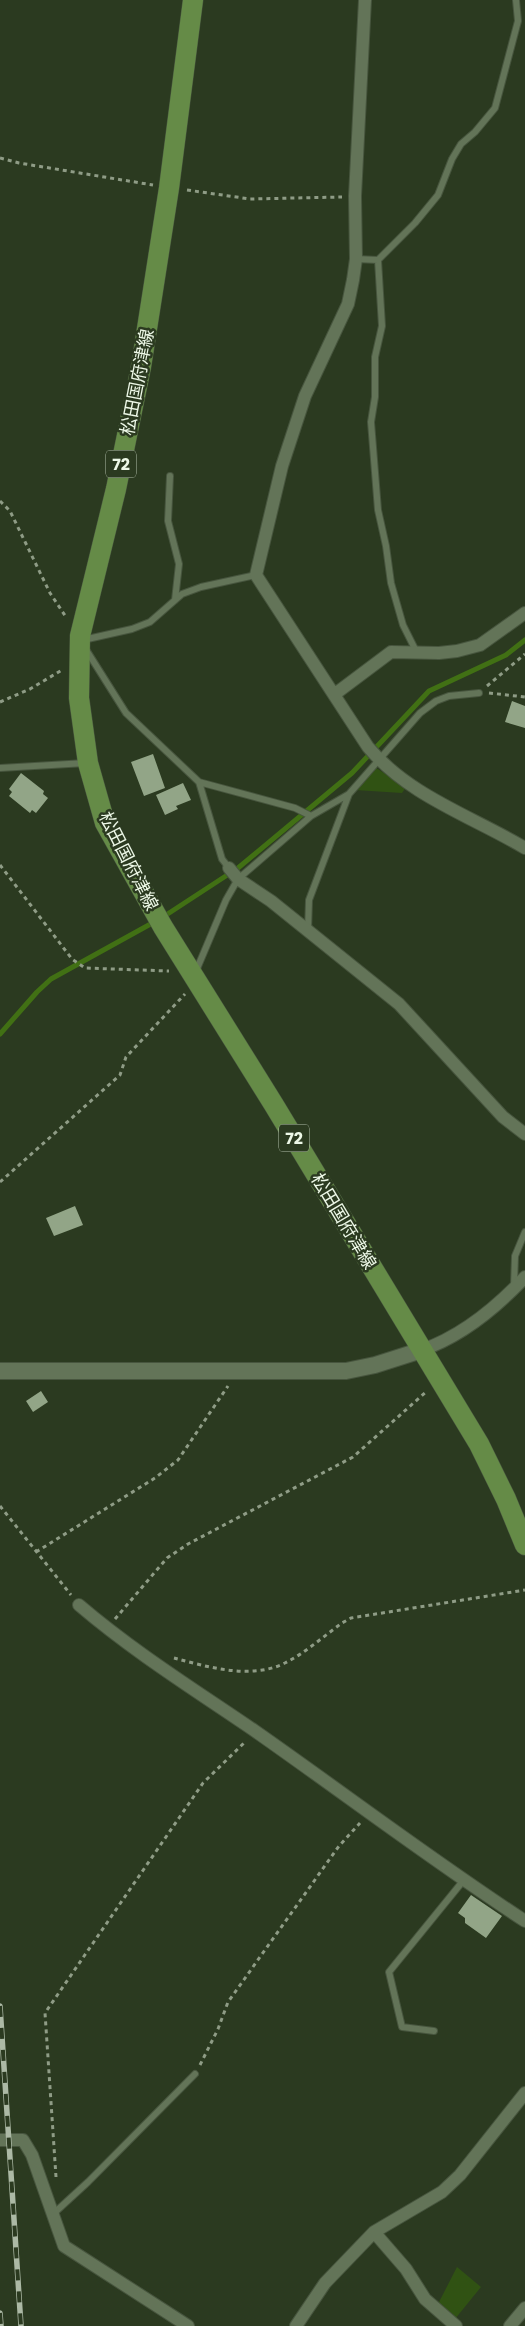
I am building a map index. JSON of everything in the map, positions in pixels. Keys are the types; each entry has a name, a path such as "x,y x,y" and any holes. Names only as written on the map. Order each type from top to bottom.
{"main road":[{"name":"松田国府津線","path":"193,0 169,188 142,367 80,645 79,698 88,763 105,823 160,920 479,1444 506,1499 525,1545"}],"street":[{"path":"365,0 355,196 356,259 348,304 305,396 285,457 256,575 368,747 380,761 399,777 446,807 525,848"},
{"path":"335,694 390,652 457,651 480,645 525,613"},
{"path":"234,874 399,1004 503,1118 525,1134"},
{"path":"0,1371 346,1370 375,1366 443,1343 479,1320 525,1277"},
{"path":"79,1605 107,1629 255,1731 463,1881 525,1921"},
{"path":"296,2326 325,2284 374,2232 442,2192 460,2175 525,2093"},
{"path":"0,2140 23,2140 32,2155 64,2246 188,2326"},
{"path":"374,2232 406,2269 425,2299 456,2326"},
{"path":"510,2326 525,2308"}],"lane":[{"path":"356,259 378,260 415,223 438,195 461,144 475,132 495,108 518,21 516,0"},
{"path":"378,260 382,326 375,357 375,397 372,422 378,510 392,583 403,625 416,651"},
{"path":"170,476 168,522 179,564 176,600"},
{"path":"256,575 201,587 182,594 150,622 132,630 80,645 126,713 199,782 295,808 311,816"},
{"path":"194,976 226,900 234,874 311,816 349,794 380,761 420,713 436,701 449,696 479,693"},
{"path":"0,768 88,763"},
{"path":"199,782 222,859 234,874"},
{"path":"308,931 309,900 349,794"},
{"path":"514,1289 515,1256 525,1232"},
{"path":"434,2031 402,2027 389,1972 463,1881"},
{"path":"52,2215 88,2182 195,2074"}],"path":[{"path":"0,158 19,163 169,188 250,199 355,196"},
{"path":"0,501 10,511 50,593 80,645 30,689 0,702"},
{"path":"479,693 525,654"},
{"path":"479,693 525,697"},
{"path":"0,865 72,959 85,968 194,976"},
{"path":"0,1182 120,1075 126,1057 194,976"},
{"path":"36,1552 155,1478 178,1460 238,1371"},
{"path":"107,1629 167,1558 188,1544 352,1457 440,1380"},
{"path":"0,1506 79,1605"},
{"path":"173,1658 236,1671 253,1672 285,1663 351,1618 525,1590"},
{"path":"56,2180 46,2013 203,1783 236,1753 255,1731"},
{"path":"195,2074 218,2029 228,2002 339,1846 369,1814"}],"green space":[{"path":"373,766 406,787 402,793 355,790"},
{"path":"457,2267 481,2287 455,2319 438,2304"}],"building":[{"path":"512,701 525,706 525,728 505,722"},
{"path":"153,754 165,788 144,796 131,762"},
{"path":"21,773 44,791 43,794 48,798 36,813 32,810 30,813 9,796 12,792 9,789"},
{"path":"183,783 191,800 176,806 178,809 165,815 156,795"},
{"path":"75,1206 83,1225 54,1236 46,1218"},
{"path":"41,1391 48,1402 33,1412 26,1401"},
{"path":"471,1895 502,1916 486,1938 465,1923 465,1918 458,1913"}],"waterway":[{"path":"163,917 238,868 352,773 429,691 506,655 525,640"},
{"path":"0,1034 51,979 156,921"}],"railway":[{"path":"0,2006 21,2326"},
{"path":"0,2313 1,2326"}]}
